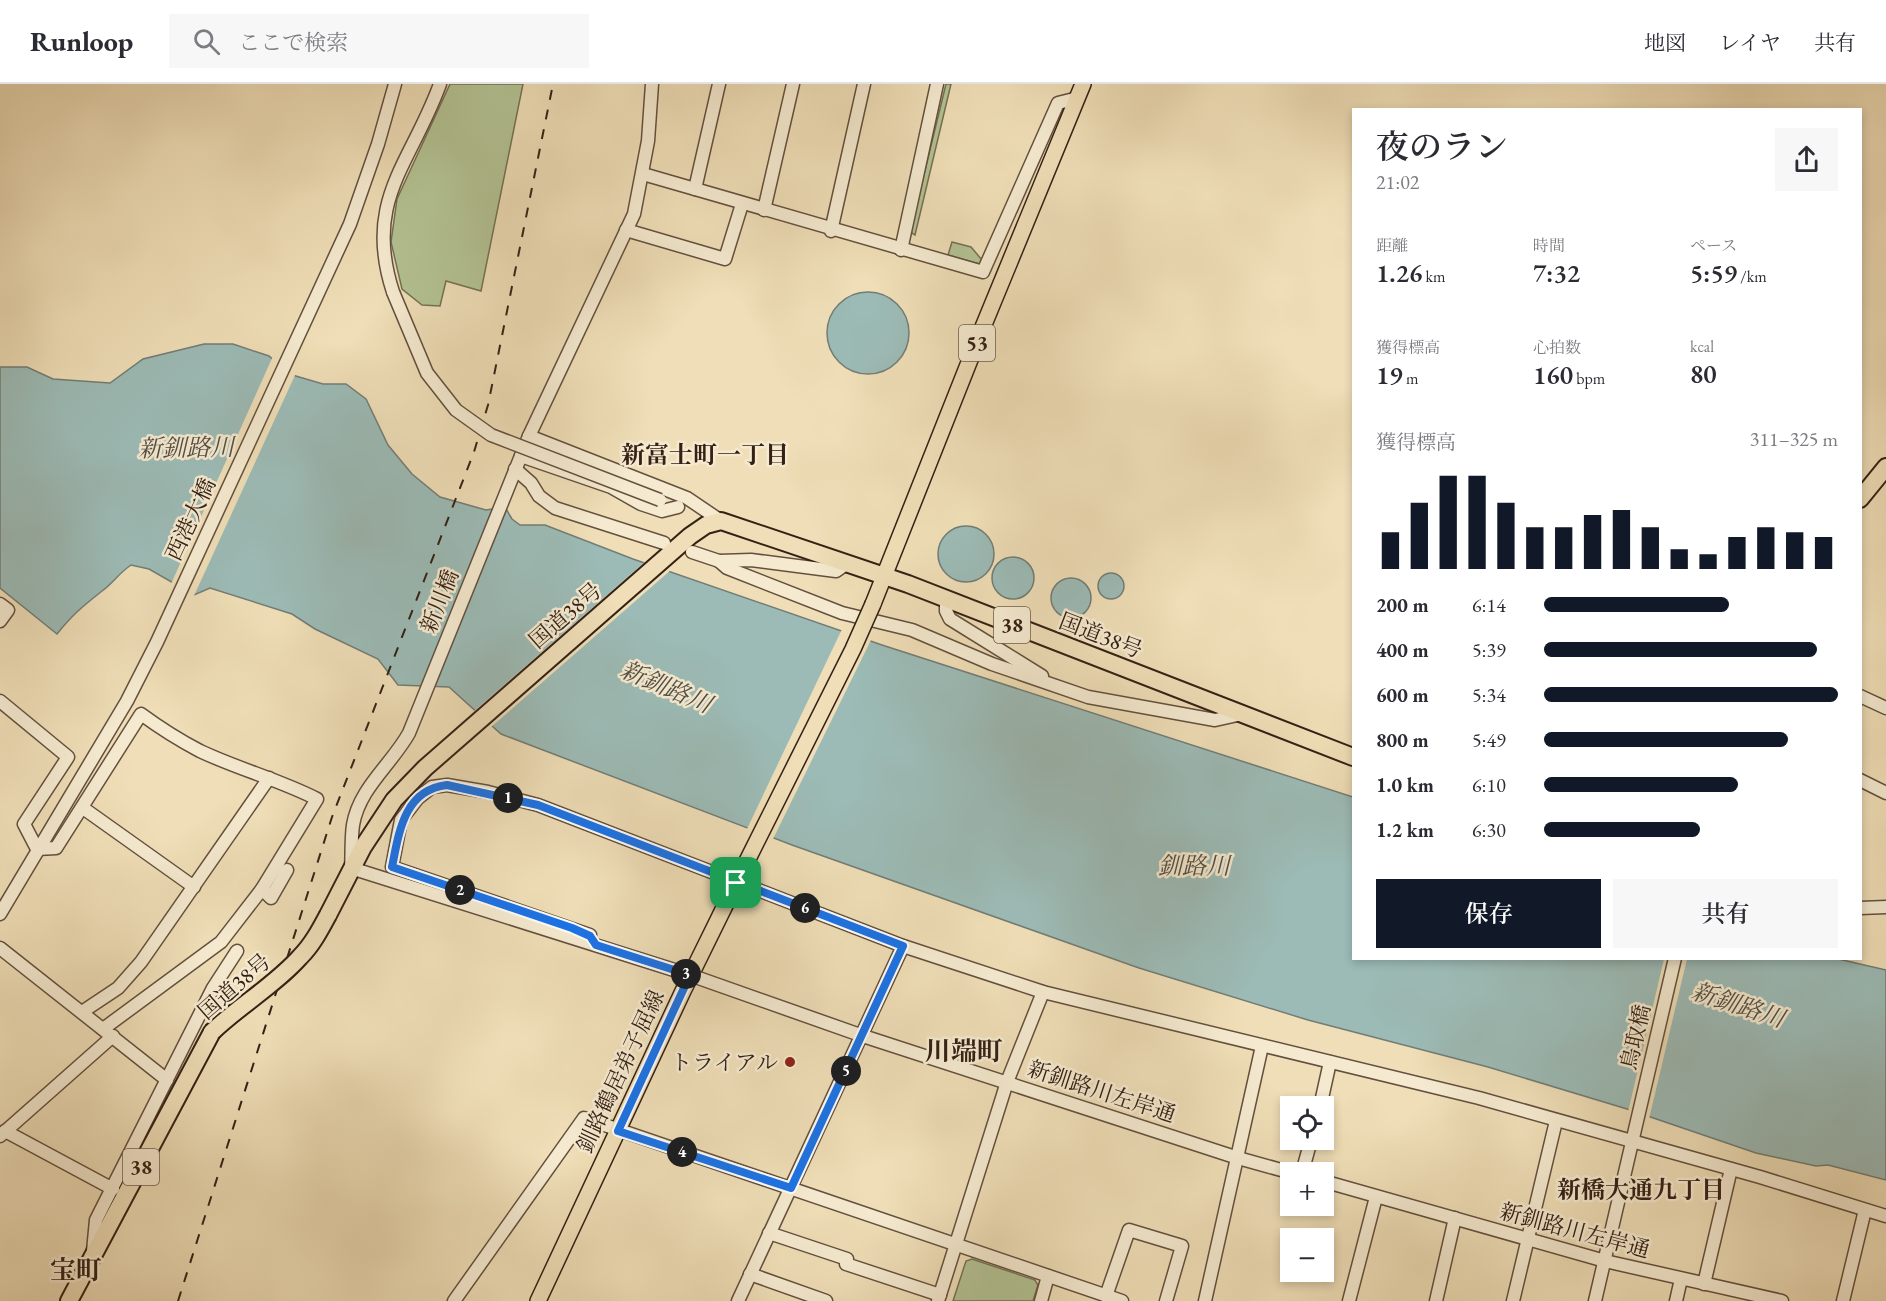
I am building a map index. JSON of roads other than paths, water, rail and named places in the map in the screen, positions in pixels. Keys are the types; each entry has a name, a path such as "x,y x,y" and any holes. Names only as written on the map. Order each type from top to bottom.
{"highway":[{"path":"1862,497 1886,467"},
{"name":"国道38号","path":"69,1301 212,1032 236,1008 285,973 302,956 328,915 351,868 393,800 669,547 706,525 721,521 885,576 1352,757"}],"main road":[{"name":"53","path":"885,576 983,327 1081,91"},
{"name":"釧路鶴居弟子屈線","path":"542,1300 690,975 854,649 885,576"}],"street":[{"name":"西港大橋","path":"0,914 127,701 157,642 350,224 378,144 395,84"},
{"path":"440,84 399,168 386,207 382,245 393,292 427,373 456,410 491,435 678,507 721,521"},
{"name":"新川橋","path":"351,868 353,825 360,803 366,791 399,750 409,733 529,436 634,214 643,174 652,84"},
{"path":"695,189 719,84"},
{"path":"764,210 793,84"},
{"path":"831,231 864,84"},
{"path":"901,250 937,84"},
{"path":"643,174 831,231 983,272 1058,103 1081,91"},
{"path":"626,230 725,259 742,204"},
{"path":"529,436 687,498 721,521"},
{"path":"521,456 611,487 641,504 662,511 678,507"},
{"path":"515,469 531,483 539,496 555,508 669,547"},
{"path":"692,552 719,561 751,560 836,571 846,564"},
{"path":"719,561 727,568 842,613 912,630 992,664 1088,697 1215,720 1242,714"},
{"path":"946,599 946,611 950,619 1058,686"},
{"path":"0,604 8,610 0,621"},
{"path":"1862,698 1886,708"},
{"path":"0,701 68,757 24,824 37,849 56,848 141,714 168,734 202,752 317,799 262,889 221,942 108,1033 3,1133 113,1189"},
{"path":"82,1012 118,988 131,974 269,778"},
{"path":"1862,781 1886,793"},
{"path":"596,945 590,936 572,928 392,867 401,820 418,798 432,787 461,787 538,805 740,876 903,946 1042,992 1479,1098 1731,1169 1886,1216"},
{"path":"83,808 194,887"},
{"name":"新釧路川左岸通","path":"351,868 690,975 863,1036 1280,1170"},
{"path":"262,889 271,898 287,870"},
{"path":"1862,908 1886,907"},
{"path":"738,1301 903,946"},
{"path":"0,948 167,1080"},
{"path":"92,1258 96,1220 213,988 237,951"},
{"name":"鳥取橋","path":"1595,1301 1675,960"},
{"path":"769,1233 847,1259 846,1264 939,1298 1007,1082 1042,992"},
{"path":"1205,1301 1262,1046"},
{"path":"1322,1096 1330,1062"},
{"path":"454,1301 584,1118 1122,1301"},
{"path":"1513,1301 1556,1121"},
{"path":"1704,1284 1731,1169"},
{"name":"新釧路川左岸通","path":"1334,1184 1605,1261 1782,1301"},
{"path":"1349,1301 1376,1197"},
{"path":"1843,1301 1864,1210"},
{"path":"1436,1301 1455,1218"},
{"path":"1106,1296 1129,1230 1182,1246 1166,1301"},
{"path":"750,1274 826,1301"},
{"path":"1041,1301 1048,1276"},
{"path":"1676,1301 1681,1280"}],"water":[{"path":"868,292 884,295 897,304 906,317 909,333 906,349 897,362 884,371 868,374 852,371 839,362 830,349 827,333 830,317 839,304 852,295"},
{"name":"釧路川","path":"204,344 233,344 269,356 289,374 323,384 346,384 366,399 388,445 412,474 440,497 486,510 505,507 512,519 520,525 545,525 633,559 882,645 1352,797 1352,960 1843,960 1886,970 1886,1180 1828,1165 1816,1166 1756,1153 1627,1109 1488,1067 1308,1020 1139,968 792,845 501,734 449,687 398,685 378,659 315,629 292,614 210,588 194,595 149,569 131,565 78,611 57,634 0,588 0,367 27,367 53,379 110,383 143,359"},
{"path":"966,526 981,531 989,539 994,554 989,569 981,577 966,582 951,577 943,569 938,554 943,539 951,531"},
{"path":"1013,557 1028,563 1034,578 1028,593 1013,599 998,593 992,578 998,563"},
{"path":"1111,573 1120,577 1124,586 1120,595 1111,599 1102,595 1098,586 1102,577"},
{"path":"1071,578 1085,584 1091,598 1085,612 1071,618 1057,612 1051,598 1057,584"}],"railway":[{"path":"178,1301 332,817 474,452 488,405 553,84"}],"place":[{"name":"トライアル","path":"790,1062"}],"district":[{"name":"新富士町一丁目","path":"705,455"},
{"name":"川端町","path":"964,1051"},
{"name":"新橋大通九丁目","path":"1641,1190"},
{"name":"宝町","path":"76,1270"}],"water label":[{"name":"新釧路川","path":"186,448"},
{"name":"新釧路川","path":"666,687"},
{"name":"新釧路川","path":"1738,1005"}]}
